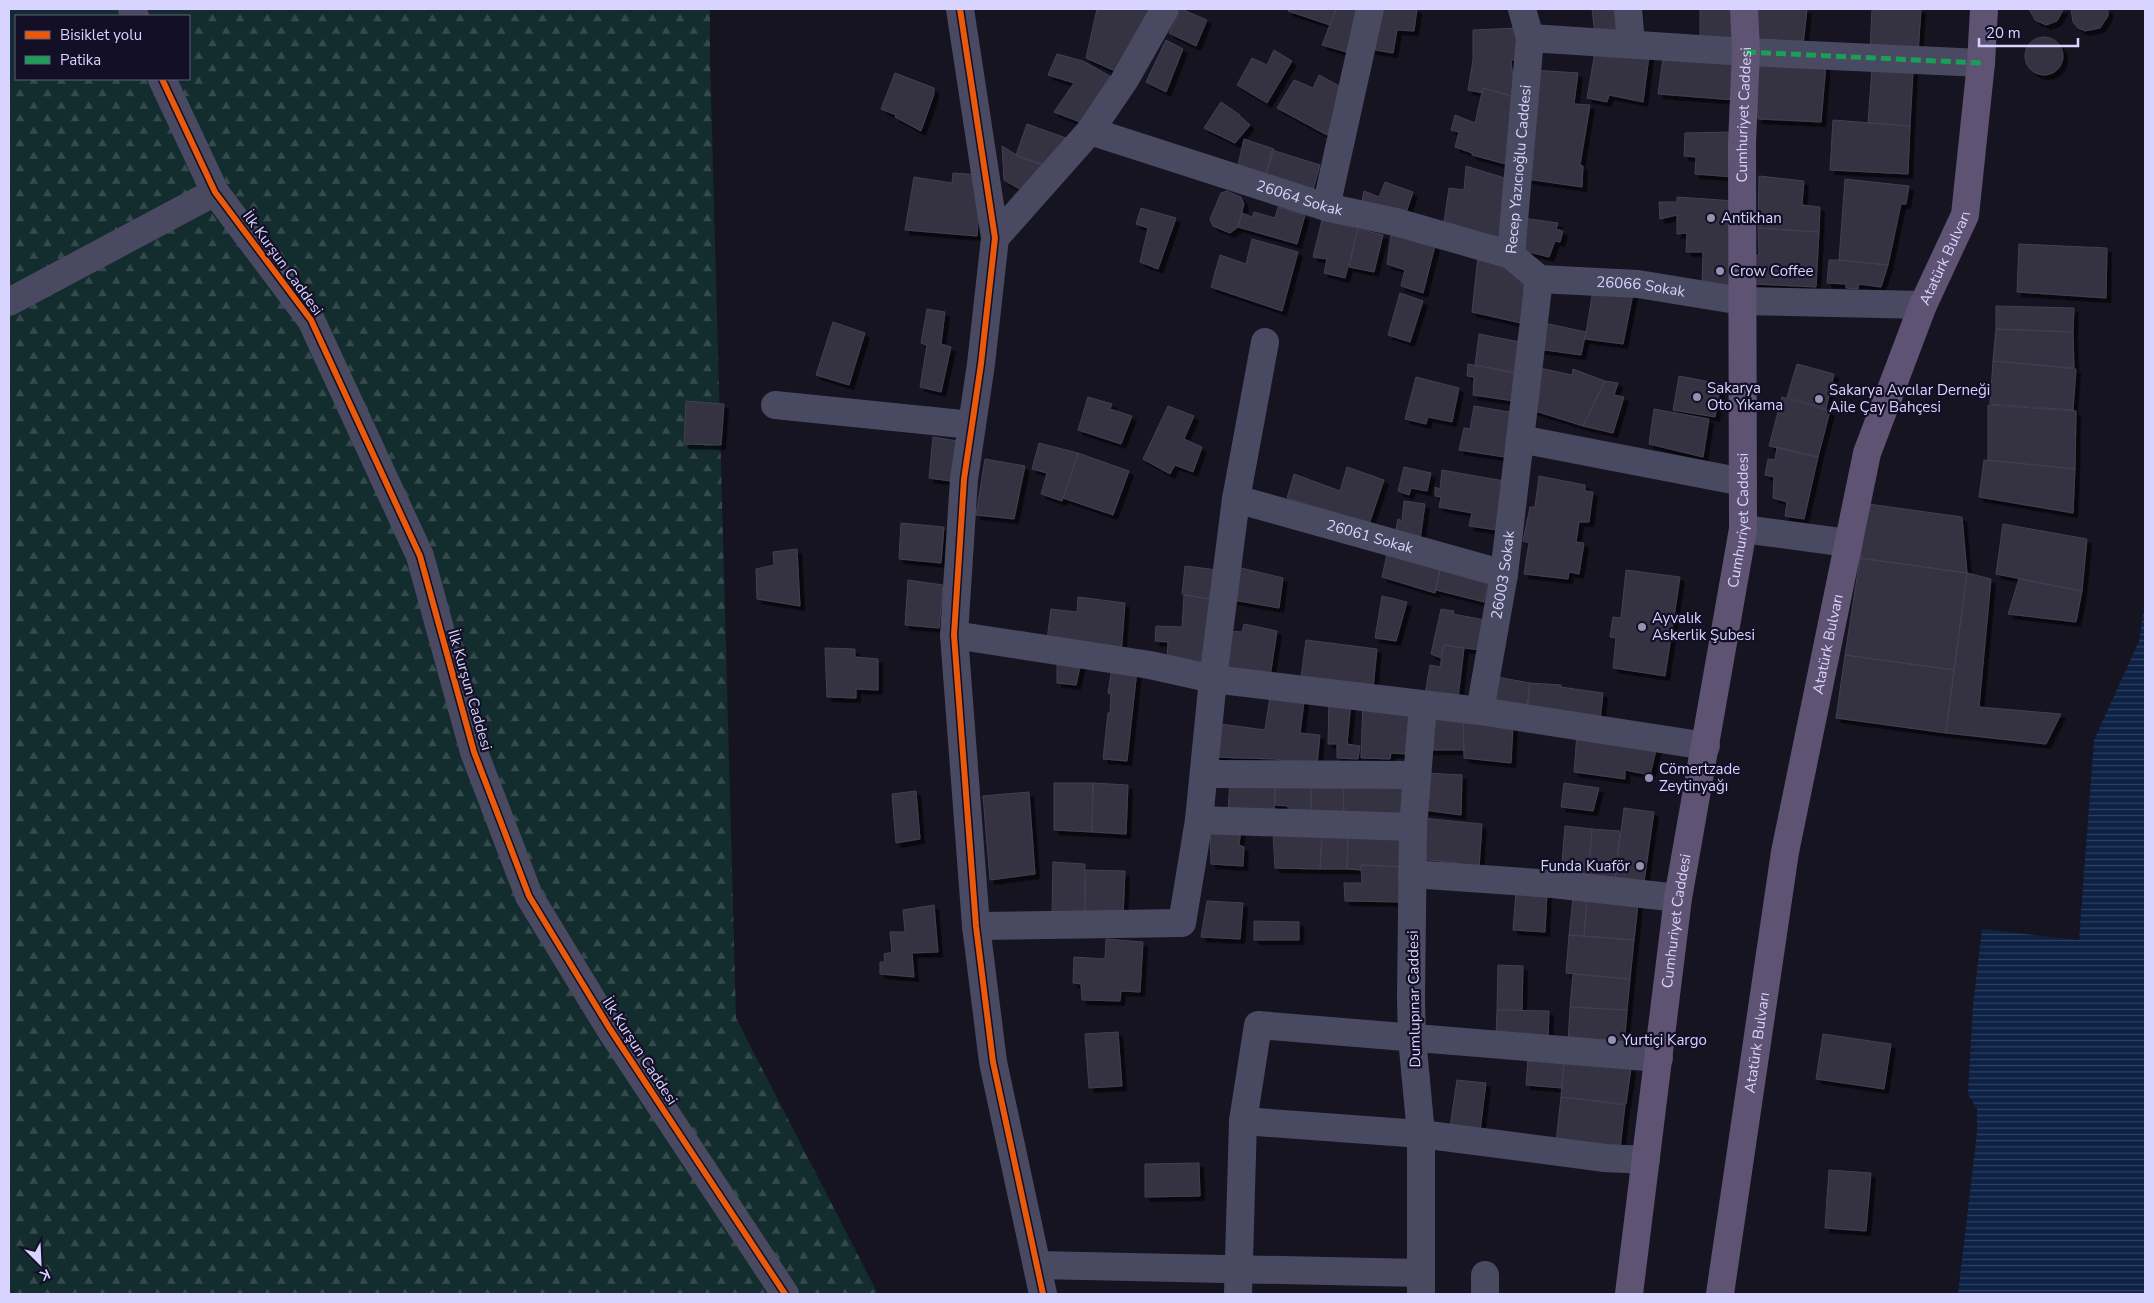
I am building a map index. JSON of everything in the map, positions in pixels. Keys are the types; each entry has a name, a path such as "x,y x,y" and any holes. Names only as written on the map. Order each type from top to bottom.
{"main road":[{"name":"Cumhuriyet Caddesi","path":"1629,1294 1678,898 1743,528 1742,143 1746,52 1744,9"},
{"name":"Atatürk Bulvarı","path":"1720,1294 1785,852 1848,543 1867,453 1923,305 1965,215 1981,63 1984,9"}],"street":[{"path":"960,9 994,238 981,364 964,479 954,635 976,926 993,1062 1043,1294"},
{"path":"994,238 1090,131 1124,81 1165,9"},
{"path":"1326,207 1370,9"},
{"name":"Recep Yazıcıoğlu Caddesi","path":"1522,9 1530,38 1511,255 1538,279"},
{"path":"1628,9 1631,44"},
{"path":"1530,38 1746,52 1981,63"},
{"name":"İlk Kurşun Caddesi","path":"162,80 215,192 311,320 420,556 474,752 529,896 610,1029 785,1294"},
{"name":"26064 Sokak","path":"1090,131 1326,207 1396,222 1511,255"},
{"path":"9,302 215,192"},
{"path":"1538,279 1520,439 1743,482"},
{"name":"26066 Sokak","path":"1538,279 1638,284 1742,301 1923,305"},
{"path":"976,926 1182,923 1205,774 1213,679 1236,499 1265,342"},
{"path":"775,405 972,425"},
{"name":"26003 Sokak","path":"1480,711 1504,574 1520,439"},
{"name":"26061 Sokak","path":"1236,499 1504,574"},
{"path":"1743,528 1848,543"},
{"path":"954,635 1150,665 1213,679 1480,711 1706,746"},
{"name":"Dumlupınar Caddesi","path":"1421,1284 1421,1134 1412,1038 1412,827 1415,775 1423,705"},
{"path":"1205,774 1415,775"},
{"path":"1199,820 1412,827"},
{"path":"1412,874 1553,884 1678,898"},
{"path":"1238,1282 1243,1121 1258,1025 1659,1058"},
{"path":"1243,1121 1421,1134 1605,1158 1646,1160"},
{"path":"1037,1265 1238,1282 1421,1284"}],"green space":[{"path":"9,9 710,9 736,1018 878,1294 9,1294"}],"water":[{"path":"2145,603 2145,1294 1958,1294 1977,1132 1977,1109 1968,1094 1973,1005 1982,929 2079,940 2094,740 2139,641"}],"building":[{"path":"1097,9 1150,9 1115,71 1086,58"},
{"path":"1181,9 1207,20 1196,46 1169,33"},
{"path":"1289,9 1336,9 1330,25 1288,11"},
{"path":"1336,9 1363,9 1350,53 1322,45"},
{"path":"1378,9 1417,9 1414,31 1397,30 1393,53 1369,49"},
{"path":"1592,9 1616,9 1619,35 1595,35"},
{"path":"1700,9 1737,9 1737,41 1700,42"},
{"path":"1757,9 1807,9 1803,45 1757,43"},
{"path":"1872,9 1921,9 1918,54 1870,51"},
{"path":"2029,9 2063,10 2057,21 2046,25 2035,20"},
{"path":"2071,9 2108,9 2108,16 2100,28 2085,31 2078,28 2073,22"},
{"path":"1518,28 1520,60 1511,60 1515,97 1483,88 1483,93 1468,90 1473,60 1473,30"},
{"path":"2044,37 2058,42 2063,56 2058,70 2044,75 2030,70 2025,56 2030,42"},
{"path":"1166,40 1183,49 1166,92 1146,82"},
{"path":"1274,50 1292,61 1267,103 1237,85 1252,58 1267,65"},
{"path":"1595,52 1649,56 1643,102 1609,95 1607,102 1587,98"},
{"path":"1057,54 1083,61 1110,76 1080,122 1054,112 1074,83 1048,75"},
{"path":"1663,58 1735,59 1735,100 1658,94"},
{"path":"1759,59 1826,64 1821,122 1758,119"},
{"path":"1872,68 1913,71 1910,126 1868,123"},
{"path":"1534,70 1578,73 1574,104 1590,105 1580,165 1583,166 1582,187 1526,179"},
{"path":"895,73 934,88 934,94 921,131 895,117 896,115 881,109"},
{"path":"1319,75 1343,88 1327,135 1277,108 1294,80 1313,88"},
{"path":"1483,88 1515,97 1513,166 1472,155 1472,153 1455,147 1459,132 1451,130 1455,115 1475,123"},
{"path":"1221,102 1240,115 1250,125 1235,143 1204,128"},
{"path":"1833,120 1910,126 1908,174 1830,170"},
{"path":"1027,124 1066,138 1046,166 1016,155"},
{"path":"1733,132 1734,177 1695,174 1696,157 1684,156 1685,133"},
{"path":"1244,139 1274,149 1265,178 1237,169"},
{"path":"1002,146 1020,157 1046,166 1026,193 1004,180"},
{"path":"1272,150 1320,165 1312,194 1265,178"},
{"path":"1466,166 1508,179 1505,240 1443,228 1449,188 1464,190"},
{"path":"953,173 981,175 977,236 905,230 914,177 952,183"},
{"path":"1759,176 1804,181 1802,205 1820,207 1819,232 1758,228"},
{"path":"1845,179 1909,186 1906,204 1901,204 1888,265 1839,260"},
{"path":"1385,182 1413,192 1404,219 1361,207 1364,191 1379,197"},
{"path":"1227,191 1241,197 1244,204 1238,227 1230,233 1213,226 1210,219 1221,193"},
{"path":"1677,197 1735,201 1736,288 1702,286 1703,252 1686,252 1687,233 1677,234 1677,215 1660,219 1659,202 1677,202"},
{"path":"1278,207 1305,215 1297,244 1238,227 1242,213 1252,217 1254,212 1275,218"},
{"path":"1141,208 1176,218 1158,269 1140,262 1148,228 1136,224"},
{"path":"1523,218 1558,223 1556,229 1563,231 1560,242 1555,241 1549,257 1525,251"},
{"path":"1322,220 1358,229 1345,278 1324,273 1327,259 1313,257"},
{"path":"1758,228 1819,232 1816,287 1753,284 1754,255 1759,255"},
{"path":"1358,229 1383,235 1374,272 1349,267"},
{"path":"1391,235 1435,246 1423,293 1401,286 1405,270 1387,264"},
{"path":"1252,239 1298,252 1282,311 1211,287 1220,255 1246,264"},
{"path":"2019,244 2107,248 2106,298 2017,292"},
{"path":"1478,256 1518,265 1516,278 1524,279 1525,324 1472,312"},
{"path":"1829,260 1888,265 1881,287 1859,284 1858,289 1846,288 1846,284 1827,283"},
{"path":"1593,290 1633,294 1623,344 1585,339"},
{"path":"1400,293 1423,301 1410,342 1388,335"},
{"path":"1996,306 2074,308 2073,332 1996,329"},
{"path":"927,309 945,312 941,344 951,347 941,392 920,387 927,345 921,343"},
{"path":"833,322 865,333 849,385 816,375"},
{"path":"1544,323 1586,332 1581,355 1538,349"},
{"path":"1996,329 2073,332 2074,368 1993,361"},
{"path":"1479,334 1520,342 1523,374 1475,365"},
{"path":"1993,361 2076,369 2073,410 1990,404"},
{"path":"1468,364 1519,374 1514,401 1473,395 1474,377 1467,376"},
{"path":"1797,364 1834,374 1826,409 1787,397"},
{"path":"1535,367 1572,375 1573,369 1605,381 1583,426 1532,410"},
{"name":"Sakarya Oto Yıkama","path":"1679,376 1721,384 1715,417 1673,410"},
{"path":"1416,377 1459,388 1452,422 1428,417 1426,424 1405,419"},
{"path":"1605,381 1618,383 1614,395 1624,397 1613,433 1583,426"},
{"path":"1088,397 1112,404 1110,409 1132,416 1121,444 1078,430"},
{"path":"1782,397 1830,411 1818,457 1769,446"},
{"path":"686,401 724,404 721,445 684,444"},
{"path":"1988,405 2076,411 2075,469 1988,460"},
{"path":"1168,406 1194,416 1184,439 1202,447 1193,472 1175,465 1170,474 1143,459"},
{"path":"1474,406 1515,413 1511,458 1459,450 1464,428 1470,429"},
{"path":"1654,409 1709,419 1703,457 1649,444"},
{"path":"933,437 957,441 950,481 929,478"},
{"path":"1039,443 1078,453 1062,501 1041,494 1047,473 1032,469"},
{"path":"1777,447 1818,457 1804,519 1785,516 1787,502 1773,498 1774,477 1765,475 1768,459 1775,460"},
{"path":"1078,453 1129,471 1113,515 1063,498"},
{"path":"985,459 1025,466 1014,519 976,515"},
{"path":"1984,460 2075,469 2073,513 1979,497"},
{"path":"1347,467 1384,480 1367,530 1336,513 1287,498 1294,474 1340,491"},
{"path":"1404,467 1431,473 1427,491 1411,488 1409,495 1398,491"},
{"path":"1442,470 1504,481 1497,530 1469,526 1472,513 1439,507 1441,497 1435,496 1435,487 1440,489"},
{"path":"1539,476 1585,485 1585,491 1593,492 1589,522 1579,522 1576,542 1584,543 1579,574 1569,572 1568,579 1524,574 1529,543 1523,541 1530,507 1535,507"},
{"path":"1404,501 1425,504 1420,540 1395,534 1398,519 1402,521"},
{"path":"1868,504 1962,517 1967,573 1860,558"},
{"path":"901,523 944,527 941,563 899,559"},
{"path":"2003,524 2087,539 2082,591 1996,574"},
{"path":"797,549 800,606 757,599 756,569 774,565 773,552"},
{"path":"1388,550 1441,563 1435,593 1382,577"},
{"path":"1860,558 1967,573 1954,670 1845,655"},
{"path":"1441,563 1489,575 1484,602 1436,590"},
{"path":"1185,566 1218,570 1215,600 1182,594"},
{"path":"1237,567 1283,578 1279,608 1233,600"},
{"name":"Ayvalık Askerlik Şubesi","path":"1626,570 1680,577 1665,676 1613,668 1616,638 1610,637 1613,617 1621,618"},
{"path":"1967,573 1991,579 1979,707 2061,714 2046,744 1946,733"},
{"path":"2019,579 2082,591 2076,622 2008,614"},
{"path":"908,580 943,585 939,628 905,625"},
{"path":"1184,595 1215,600 1205,664 1167,659 1168,642 1155,641 1156,626 1182,627"},
{"path":"1382,596 1407,602 1396,641 1375,638"},
{"path":"1078,597 1125,603 1121,655 1047,640 1051,609 1077,612"},
{"path":"1441,609 1454,611 1453,614 1485,620 1479,650 1444,645 1441,658 1431,654"},
{"path":"1244,624 1277,631 1270,677 1221,667 1228,631 1242,632"},
{"path":"1306,640 1377,649 1373,688 1301,677"},
{"path":"1444,645 1464,648 1458,698 1425,694 1430,665 1440,667"},
{"path":"825,648 855,649 855,657 878,659 878,690 856,689 856,698 827,697"},
{"path":"1845,655 1954,670 1946,733 1836,718"},
{"path":"1057,656 1082,658 1076,685 1057,683"},
{"path":"1112,667 1137,670 1127,761 1103,759 1108,713 1110,713 1111,694 1108,693"},
{"path":"1497,677 1530,683 1527,709 1493,703"},
{"path":"1530,683 1561,685 1561,687 1603,693 1600,721 1527,709"},
{"path":"1271,689 1305,694 1300,733 1320,735 1317,765 1275,759 1209,757 1213,723 1265,730"},
{"path":"1329,698 1351,702 1347,744 1360,746 1358,759 1337,758 1337,744 1328,744"},
{"path":"1363,699 1409,708 1407,754 1391,753 1390,759 1361,758"},
{"path":"1425,713 1463,717 1464,750 1424,750"},
{"path":"1463,717 1513,726 1511,763 1464,758"},
{"path":"1577,734 1657,746 1650,775 1625,770 1625,779 1574,772"},
{"path":"1425,773 1462,775 1461,815 1424,810"},
{"path":"1230,777 1275,779 1274,817 1228,815"},
{"path":"1275,779 1311,780 1311,817 1289,817 1288,806 1275,805"},
{"path":"1311,780 1343,780 1344,817 1311,817"},
{"path":"1343,780 1401,783 1402,818 1344,817"},
{"path":"1054,783 1093,783 1092,832 1054,830"},
{"path":"1093,783 1128,785 1126,834 1092,832"},
{"path":"1564,783 1599,788 1593,811 1561,807"},
{"path":"916,791 920,839 896,843 892,794"},
{"path":"1029,792 1035,874 990,880 983,796"},
{"path":"1624,808 1654,812 1644,882 1615,879"},
{"path":"1422,818 1482,824 1479,868 1458,868 1458,863 1420,859"},
{"path":"1565,826 1592,829 1588,876 1561,874"},
{"path":"1210,829 1241,830 1239,845 1244,847 1243,866 1211,864"},
{"path":"1592,829 1620,831 1615,879 1588,876"},
{"path":"1402,830 1402,867 1361,865 1361,870 1347,869 1348,834"},
{"path":"1273,832 1322,833 1320,869 1275,868"},
{"path":"1322,833 1348,834 1347,869 1320,869"},
{"path":"1053,862 1085,864 1085,916 1052,914"},
{"path":"1361,865 1402,867 1403,902 1345,901 1344,883 1362,883"},
{"path":"1086,870 1125,871 1123,917 1085,916"},
{"path":"1516,891 1547,893 1545,932 1513,930"},
{"path":"1573,898 1587,899 1584,936 1569,935"},
{"path":"1587,899 1638,904 1634,940 1584,936"},
{"path":"1207,901 1243,903 1240,939 1201,937"},
{"path":"934,905 938,952 912,953 914,977 880,974 880,962 885,962 884,954 892,952 890,932 905,932 903,910"},
{"path":"1254,921 1299,922 1299,940 1254,940"},
{"path":"1569,935 1634,940 1630,979 1566,973"},
{"path":"1106,939 1143,942 1140,992 1121,991 1120,1001 1082,1000 1081,984 1073,983 1074,957 1105,959"},
{"path":"1498,965 1523,966 1522,1010 1497,1010"},
{"path":"1573,974 1630,979 1627,1010 1570,1007"},
{"path":"1570,1007 1627,1010 1624,1048 1568,1042"},
{"path":"1497,1010 1549,1011 1548,1039 1496,1036"},
{"path":"1118,1032 1122,1086 1089,1088 1085,1034"},
{"path":"1823,1034 1891,1044 1884,1089 1816,1079"},
{"path":"1528,1058 1564,1060 1562,1088 1526,1085"},
{"path":"1564,1060 1631,1068 1626,1104 1561,1097"},
{"path":"1457,1080 1486,1083 1480,1131 1450,1127"},
{"path":"1561,1097 1625,1105 1620,1149 1556,1142"},
{"path":"1199,1163 1200,1196 1145,1197 1145,1164"},
{"path":"1829,1170 1871,1173 1866,1231 1825,1228"}],"marked path":[{"path":"1746,52 1981,63"}],"cycle path":[{"path":"960,9 995,238 981,364 964,479 954,635 976,926 993,1062 1043,1294"},
{"path":"162,80 215,192 311,320 420,556 474,752 529,896 610,1029 785,1294"}],"place":[{"name":"Antikhan","path":"1711,218"},
{"name":"Crow Coffee","path":"1720,271"},
{"name":"Sakarya Oto Yıkama","path":"1697,397"},
{"name":"Sakarya Avcılar Derneği Aile Çay Bahçesi","path":"1819,399"},
{"name":"Ayvalık Askerlik Şubesi","path":"1642,627"},
{"name":"Cömertzade Zeytinyağı","path":"1649,778"},
{"name":"Funda Kuaför","path":"1640,866"},
{"name":"Yurtiçi Kargo","path":"1612,1040"}]}
